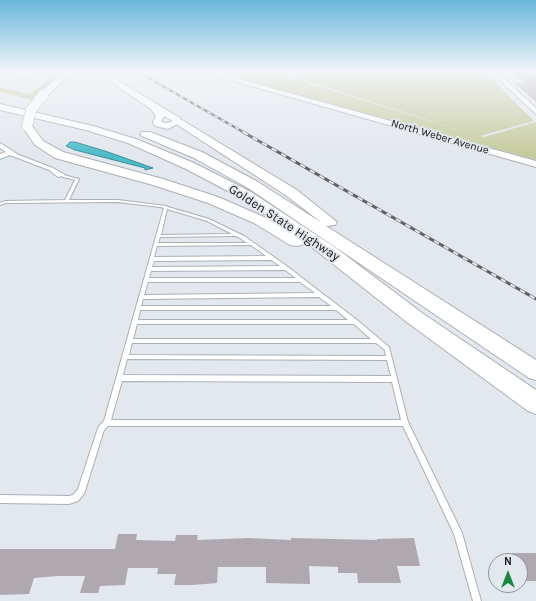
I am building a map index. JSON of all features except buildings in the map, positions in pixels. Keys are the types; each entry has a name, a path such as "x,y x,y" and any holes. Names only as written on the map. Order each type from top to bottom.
{"highway":[{"name":"Golden State Highway","path":"13,100 116,124 169,142 198,155 253,184 452,317 536,371"},
{"path":"39,100 31,110 27,126 39,143 59,155 158,182 213,200 259,220 302,245 415,318"},
{"name":"Golden State Highway","path":"0,107 111,134 160,152 246,195 330,252 415,318 536,403"},
{"path":"177,120 292,193 404,276 452,317"}],"main road":[{"path":"143,100 177,120 171,125 158,124 157,122 160,116 154,107"},
{"name":"North Weber Avenue","path":"313,100 536,164"}],"street":[{"path":"524,100 535,110"},
{"path":"0,145 27,160 51,169 61,175"},
{"path":"0,157 11,152"}],"lane":[{"path":"61,175 77,179 66,202"},
{"path":"0,204 118,201 166,208 208,220 252,244 286,268 378,341 387,349 405,424 458,533 477,601"},
{"path":"0,499 69,500 75,498 81,491 101,428 107,423 166,208"},
{"path":"158,236 237,235"},
{"path":"156,245 252,244"},
{"path":"152,259 271,258"},
{"path":"149,269 286,268"},
{"path":"146,280 301,280"},
{"path":"142,296 321,296"},
{"path":"138,308 338,308"},
{"path":"134,322 355,322"},
{"path":"129,341 378,341"},
{"path":"125,357 389,358"},
{"path":"119,378 394,379"},
{"path":"107,423 405,424"}],"green space":[{"path":"315,100 363,100 469,133 366,100 513,100 534,121 480,136 484,137 536,122 536,160"}],"water":[{"path":"70,142 75,142 105,151 153,168 145,170 145,168 75,150 66,146"}],"railway":[{"path":"187,100 245,133"},
{"path":"243,132 536,299"}]}
